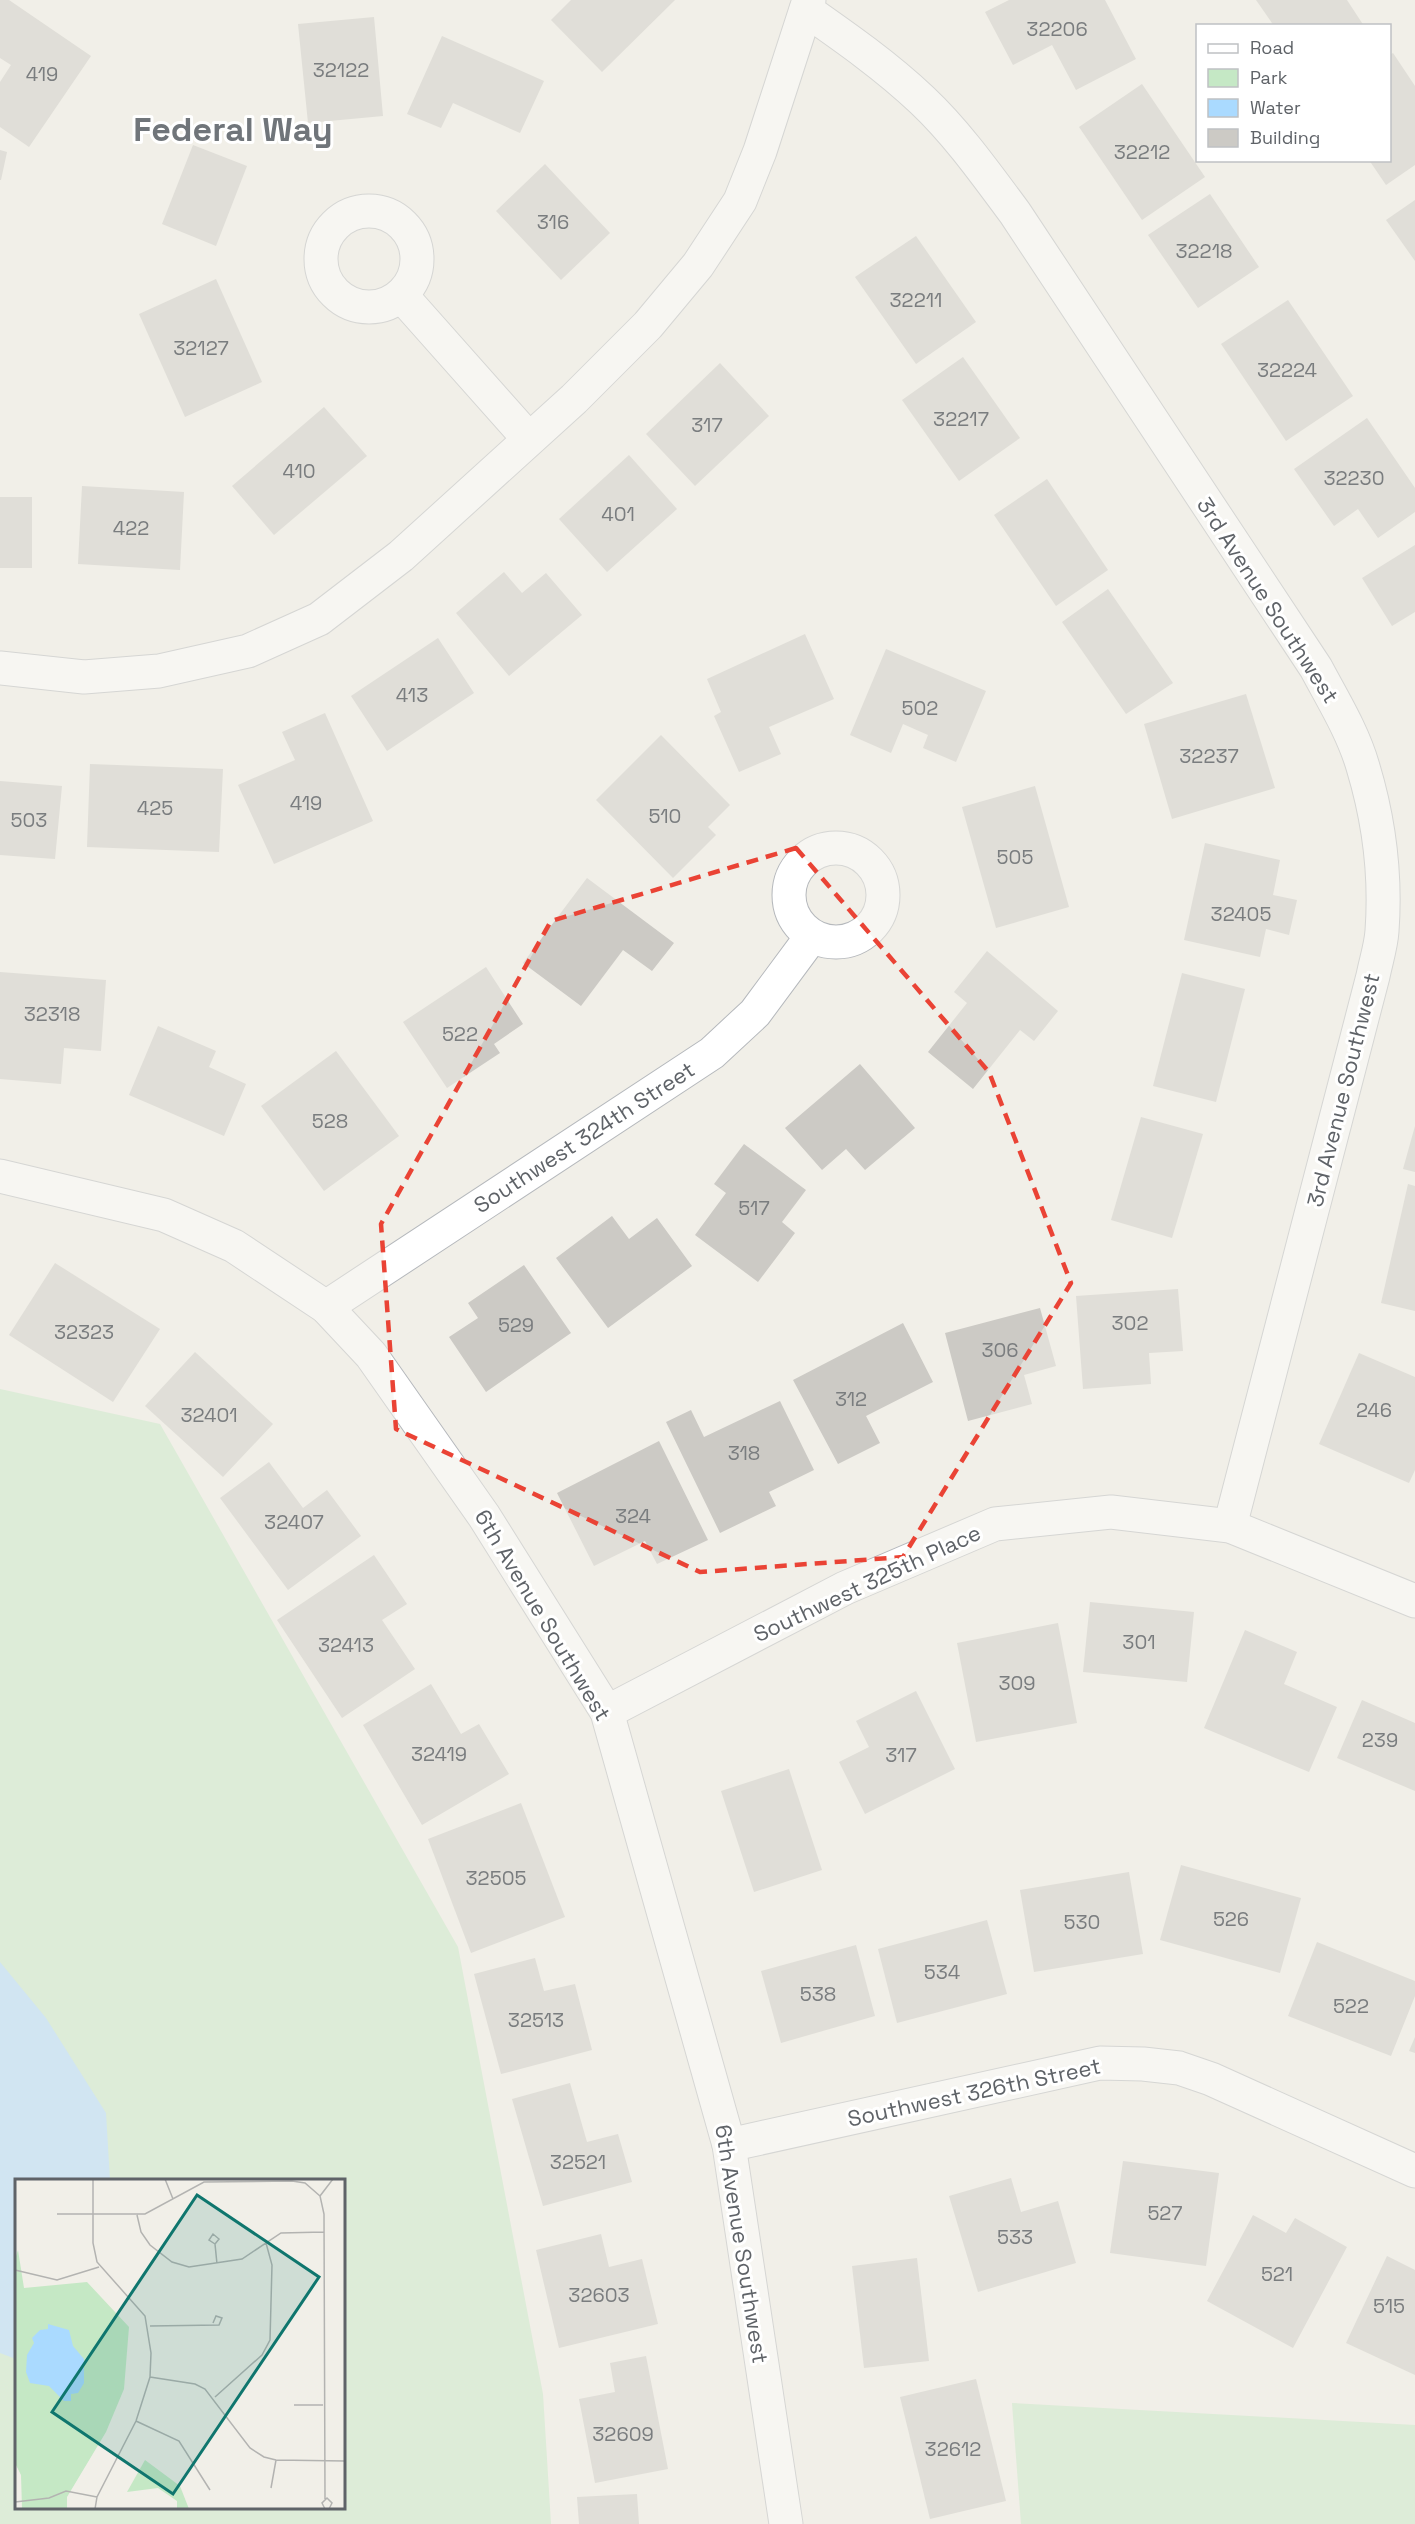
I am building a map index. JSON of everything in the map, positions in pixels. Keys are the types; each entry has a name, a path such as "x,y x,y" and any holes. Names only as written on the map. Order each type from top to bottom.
{"street":[{"path":"0,668 84,677 159,671 248,651 319,619 401,556 528,438 574,399 648,325 698,265 740,201 760,151 808,5"},
{"name":"3rd Avenue Southwest","path":"808,5 923,100 979,165 1015,213 1316,668 1344,721 1363,766 1378,827 1383,873 1382,932 1373,976 1230,1526"},
{"path":"401,295 528,438"},
{"name":"Southwest 324th Street","path":"326,1307 712,1053 754,1013 812,936"},
{"name":"6th Avenue Southwest","path":"0,1176 164,1215 234,1246 326,1307 371,1355 478,1506 607,1712 729,2145 786,2524"},
{"name":"Southwest 325th Place","path":"607,1712 845,1588 995,1524 1111,1512 1230,1526 1415,1601"},
{"name":"Southwest 326th Street","path":"729,2145 1100,2063 1143,2064 1179,2068 1211,2079 1415,2171"}],"highlighted area":[{"path":"796,848 989,1072 1071,1283 903,1557 700,1572 396,1429 381,1224 551,921"}],"green space":[{"path":"0,1389 160,1424 458,1947 543,2394 551,2524 0,2524"},
{"path":"1012,2403 1415,2425 1415,2524 1021,2524"}],"water":[{"path":"0,1962 46,2018 106,2113 110,2179 15,2179 15,2359 0,2353"}],"building":[{"path":"0,0 9,0 91,56 29,147 0,127 0,82 11,65 0,58"},
{"path":"571,0 675,0 602,72 551,20"},
{"path":"1009,0 1105,0 1136,59 1076,90 1052,45 1013,65 985,12"},
{"path":"1256,0 1347,0 1363,24 1273,24"},
{"path":"374,17 383,116 308,123 298,24"},
{"path":"442,36 544,81 520,133 453,103 441,128 407,114"},
{"path":"1393,53 1415,86 1415,165 1386,185 1370,162 1391,162 1391,54"},
{"path":"1142,84 1205,177 1142,220 1079,127"},
{"path":"193,145 247,166 216,246 162,224"},
{"path":"0,150 7,152 1,180 0,180"},
{"path":"545,164 610,233 561,280 496,211"},
{"path":"1210,194 1259,267 1198,308 1148,235"},
{"path":"1415,200 1415,261 1386,220"},
{"path":"916,236 976,322 916,364 855,277"},
{"path":"216,279 262,382 185,417 139,314"},
{"path":"1288,300 1353,396 1286,441 1221,344"},
{"path":"963,357 1020,438 959,481 902,400"},
{"path":"720,363 769,416 695,486 646,434"},
{"path":"324,407 367,456 274,535 232,486"},
{"path":"1367,418 1415,488 1415,512 1378,538 1358,509 1334,526 1294,469"},
{"path":"629,455 677,509 607,572 559,519"},
{"path":"1047,479 1108,570 1056,606 994,515"},
{"path":"82,486 184,492 180,570 78,564"},
{"path":"0,497 32,497 32,568 0,568"},
{"path":"1415,545 1415,612 1392,626 1362,578"},
{"path":"504,572 522,593 546,573 582,615 509,676 456,613"},
{"path":"1108,589 1173,683 1126,714 1062,622"},
{"path":"805,634 834,699 769,727 781,754 739,772 714,716 721,712 707,679"},
{"path":"438,638 474,693 387,751 351,696"},
{"path":"886,649 986,691 956,762 923,748 928,735 903,724 891,753 850,735"},
{"path":"1246,694 1275,788 1172,819 1144,724"},
{"path":"325,713 373,821 274,864 238,785 295,760 282,732"},
{"path":"661,735 730,805 708,827 716,835 673,878 596,800"},
{"path":"90,764 223,769 219,852 87,847"},
{"path":"0,781 62,786 55,859 0,855"},
{"path":"1035,786 1069,907 996,928 962,807"},
{"path":"1205,843 1280,860 1273,895 1297,900 1289,935 1266,929 1260,957 1184,940"},
{"path":"587,878 674,943 652,971 623,950 581,1006 523,963"},
{"path":"987,951 1058,1011 1034,1041 1020,1030 973,1089 928,1052 967,1003 954,992"},
{"path":"486,967 523,1024 494,1044 500,1053 447,1088 403,1022"},
{"path":"0,972 106,980 101,1051 64,1048 61,1084 0,1079"},
{"path":"1182,973 1245,989 1216,1102 1153,1086"},
{"path":"158,1026 216,1051 209,1067 246,1084 224,1136 129,1095"},
{"path":"336,1051 399,1136 324,1191 261,1106"},
{"path":"860,1064 915,1128 865,1170 846,1149 822,1170 785,1128"},
{"path":"1141,1117 1203,1134 1172,1238 1111,1220"},
{"path":"1415,1126 1415,1172 1403,1169"},
{"path":"744,1144 806,1190 782,1222 795,1233 758,1282 695,1235 726,1193 714,1184"},
{"path":"1408,1184 1415,1186 1415,1311 1381,1303"},
{"path":"612,1216 629,1239 657,1218 692,1266 608,1328 556,1258"},
{"path":"55,1263 160,1329 113,1402 9,1335"},
{"path":"524,1265 571,1333 486,1392 449,1337 478,1318 468,1303"},
{"path":"1178,1289 1183,1351 1149,1353 1151,1384 1083,1389 1076,1296"},
{"path":"1040,1308 1056,1366 1024,1375 1032,1404 968,1421 945,1333"},
{"path":"903,1323 933,1382 866,1416 880,1443 838,1464 793,1380"},
{"path":"195,1352 273,1424 223,1477 145,1406"},
{"path":"1359,1353 1415,1377 1415,1470 1409,1483 1319,1444"},
{"path":"780,1401 814,1470 769,1492 776,1506 720,1533 666,1422 691,1410 704,1437"},
{"path":"659,1441 708,1540 657,1564 645,1541 594,1566 557,1493"},
{"path":"269,1462 303,1508 327,1490 361,1536 288,1590 220,1498"},
{"path":"374,1555 407,1604 382,1620 415,1669 342,1718 277,1620"},
{"path":"1090,1602 1194,1612 1187,1682 1083,1672"},
{"path":"1058,1623 1077,1723 976,1742 957,1643"},
{"path":"1245,1630 1297,1652 1284,1684 1337,1707 1309,1772 1204,1728"},
{"path":"431,1684 461,1734 479,1724 509,1774 422,1825 363,1725"},
{"path":"916,1691 955,1769 865,1814 839,1762 869,1747 856,1721"},
{"path":"1362,1700 1415,1723 1415,1791 1337,1758"},
{"path":"789,1769 822,1870 754,1892 721,1791"},
{"path":"521,1803 565,1917 471,1953 428,1839"},
{"path":"1181,1865 1301,1898 1280,1973 1160,1940"},
{"path":"1129,1872 1143,1954 1034,1972 1020,1890"},
{"path":"987,1920 1007,1994 897,2023 878,1949"},
{"path":"1317,1942 1415,1981 1415,1996 1391,2056 1288,2016"},
{"path":"856,1945 875,2016 781,2043 761,1971"},
{"path":"535,1958 544,1991 575,1984 592,2050 501,2074 474,1974"},
{"path":"1415,2037 1415,2053 1409,2051"},
{"path":"570,2083 587,2142 618,2134 632,2182 543,2206 512,2099"},
{"path":"1123,2161 1219,2173 1206,2266 1110,2253"},
{"path":"1011,2178 1021,2212 1058,2201 1076,2263 978,2292 949,2196"},
{"path":"1253,2215 1286,2233 1295,2218 1347,2247 1293,2348 1207,2301"},
{"path":"601,2234 609,2267 642,2259 658,2324 559,2348 536,2250"},
{"path":"1387,2256 1415,2270 1415,2375 1346,2343"},
{"path":"917,2258 929,2361 864,2368 852,2266"},
{"path":"646,2356 668,2469 595,2483 579,2399 615,2392 610,2363"},
{"path":"976,2379 1006,2501 930,2519 900,2397"},
{"path":"637,2494 639,2524 579,2524 577,2497"}],"district":[{"name":"Federal Way","path":"233,129"}]}
